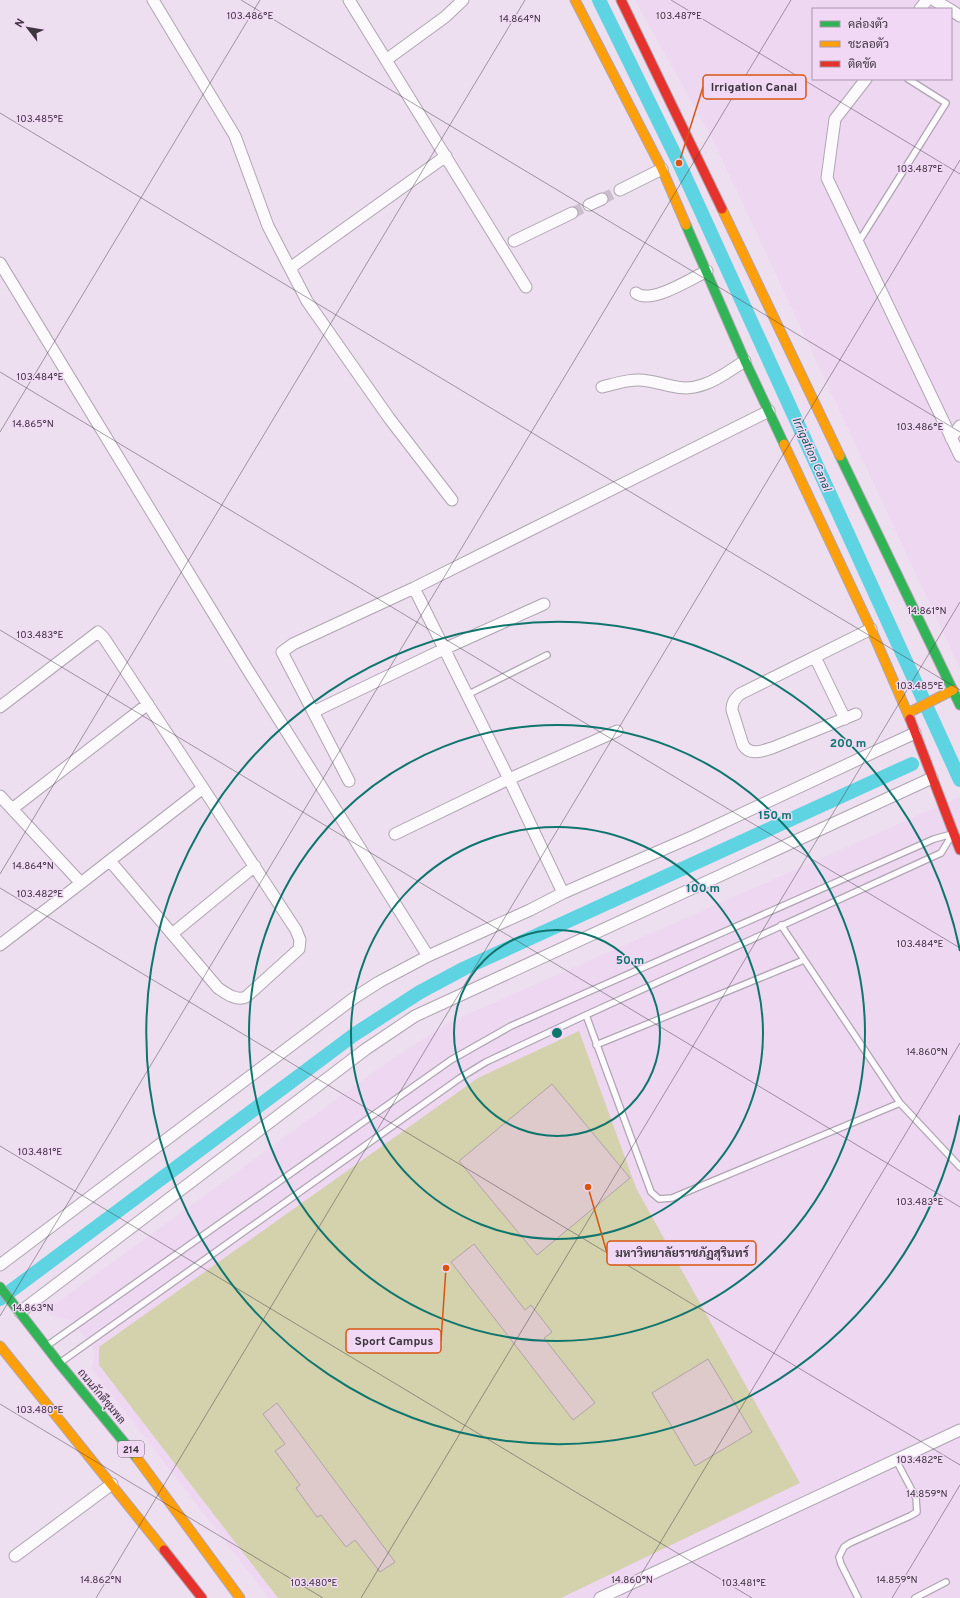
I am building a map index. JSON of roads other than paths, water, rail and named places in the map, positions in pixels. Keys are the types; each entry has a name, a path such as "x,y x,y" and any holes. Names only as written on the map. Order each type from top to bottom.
{"street":[{"path":"153,0 235,136 268,226 307,301 389,418 452,500"},
{"path":"349,0 526,287"},
{"path":"386,60 445,16 463,0"},
{"path":"575,0 662,169 745,361 770,411 870,629 912,711 915,733 932,778 956,832 960,850"},
{"path":"621,0 960,705"},
{"path":"921,8 927,0"},
{"path":"934,0 947,8"},
{"path":"865,80 835,119 827,178 960,456"},
{"path":"290,268 446,156"},
{"path":"620,190 662,169"},
{"path":"589,205 602,199"},
{"path":"514,241 572,213"},
{"path":"0,263 246,667 428,956"},
{"path":"636,293 644,297 659,294 707,271"},
{"path":"602,387 626,380 633,380 647,381 672,388 691,387 705,384 745,361"},
{"path":"348,781 282,653 283,650 414,588 770,411"},
{"path":"951,438 960,426"},
{"path":"414,588 563,893"},
{"path":"313,712 444,649 544,604"},
{"path":"856,714 758,752 746,750 732,710 734,699 740,694 870,629"},
{"path":"0,707 98,632 104,638 148,704 296,930 300,940 299,949 246,997 241,999 231,996 218,988 110,861"},
{"path":"816,656 845,719"},
{"path":"912,711 953,690"},
{"path":"12,809 148,704"},
{"path":"395,834 617,731"},
{"path":"0,1265 354,998 379,982 428,956 530,910 563,893 694,836 915,733"},
{"path":"17,1309 360,1054 416,1016 932,778"},
{"path":"0,945 203,788"},
{"path":"0,796 81,883"},
{"path":"172,934 255,866"},
{"name":"ถนนภักดีชุมพล","path":"0,1287 59,1363 139,1460 240,1598"},
{"path":"0,1346 202,1598"},
{"path":"600,1598 960,1430"},
{"path":"14,1556 112,1484"}],"lane":[{"path":"858,243 946,103 910,80"},
{"path":"467,695 547,655"},
{"path":"59,1363 460,1078 486,1062 781,925 942,853 956,832"},
{"path":"46,1346 451,1060 511,1026 934,839 956,832"},
{"path":"781,925 900,1103 960,1167"},
{"path":"596,1045 804,960"},
{"path":"586,1015 651,1192 659,1199 672,1198 900,1103"},
{"path":"858,1598 839,1557 844,1548 850,1543 917,1512 916,1498 896,1460"},
{"path":"915,1598 946,1582"}],"waterway":[{"name":"Irrigation Canal","path":"599,0 679,163 960,780"},
{"path":"0,1299 355,1034 420,992 465,968 912,764"}],"tunnel":[{"path":"602,199 620,190"},
{"path":"572,213 589,205"}],"place":[{"name":"Irrigation Canal","path":"679,163"},
{"name":"มหาวิทยาลัยราชภัฏสุรินทร์","path":"588,1187"},
{"name":"Sport Campus","path":"446,1268"}]}
